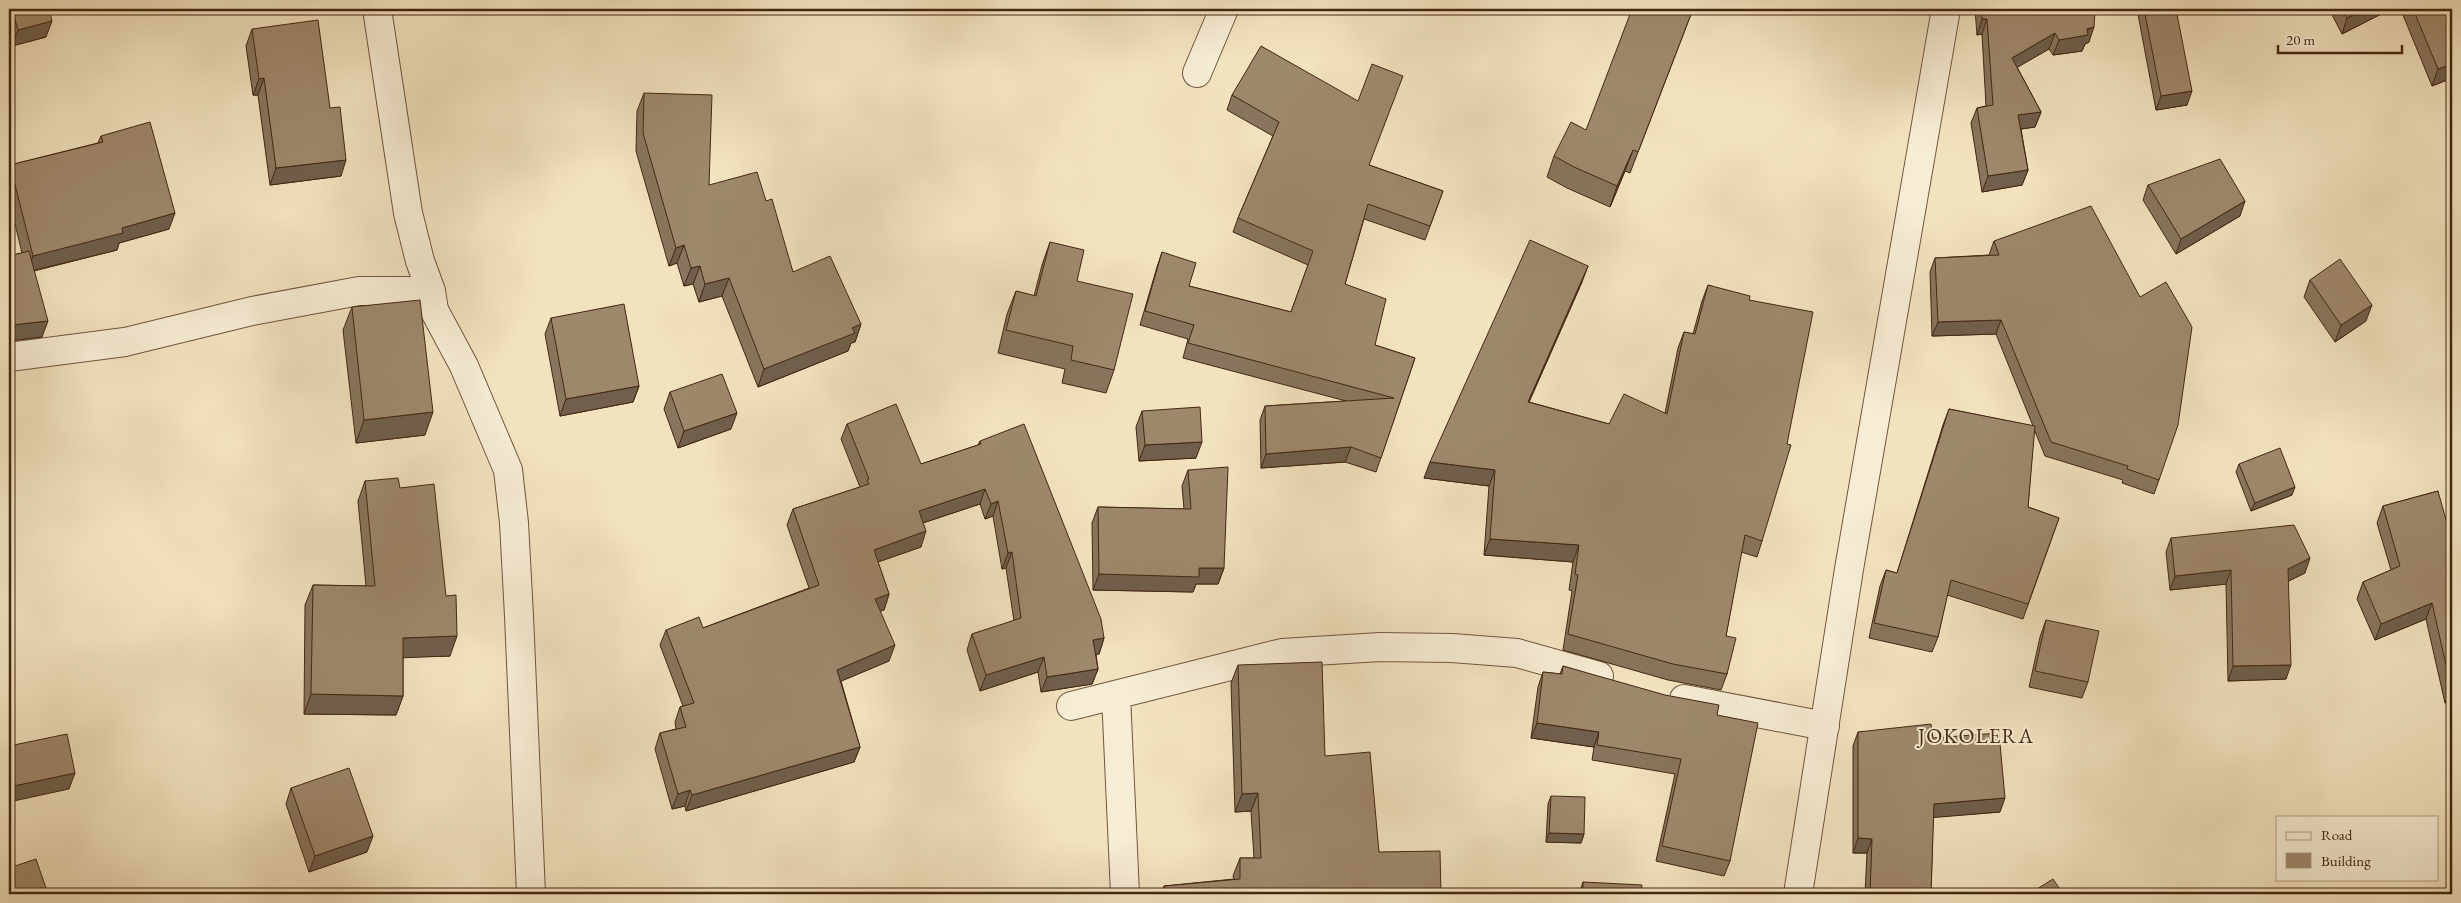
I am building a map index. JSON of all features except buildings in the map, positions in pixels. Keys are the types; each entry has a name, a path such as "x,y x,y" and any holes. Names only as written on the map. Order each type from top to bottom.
{"street":[{"path":"377,9 408,213 420,261 431,291 434,310 464,366 508,470 514,524 519,616 531,894"},
{"path":"1197,74 1224,9"},
{"path":"1798,894 1849,569 1946,9"},
{"path":"9,357 125,342 252,311 359,291 431,291"},
{"path":"1070,706 1282,653 1380,647 1452,648 1517,652 1628,684"},
{"path":"1655,692 1825,726"},
{"path":"1116,695 1125,894"}],"district":[{"name":"JOKOLERA","path":"1976,735"}]}
